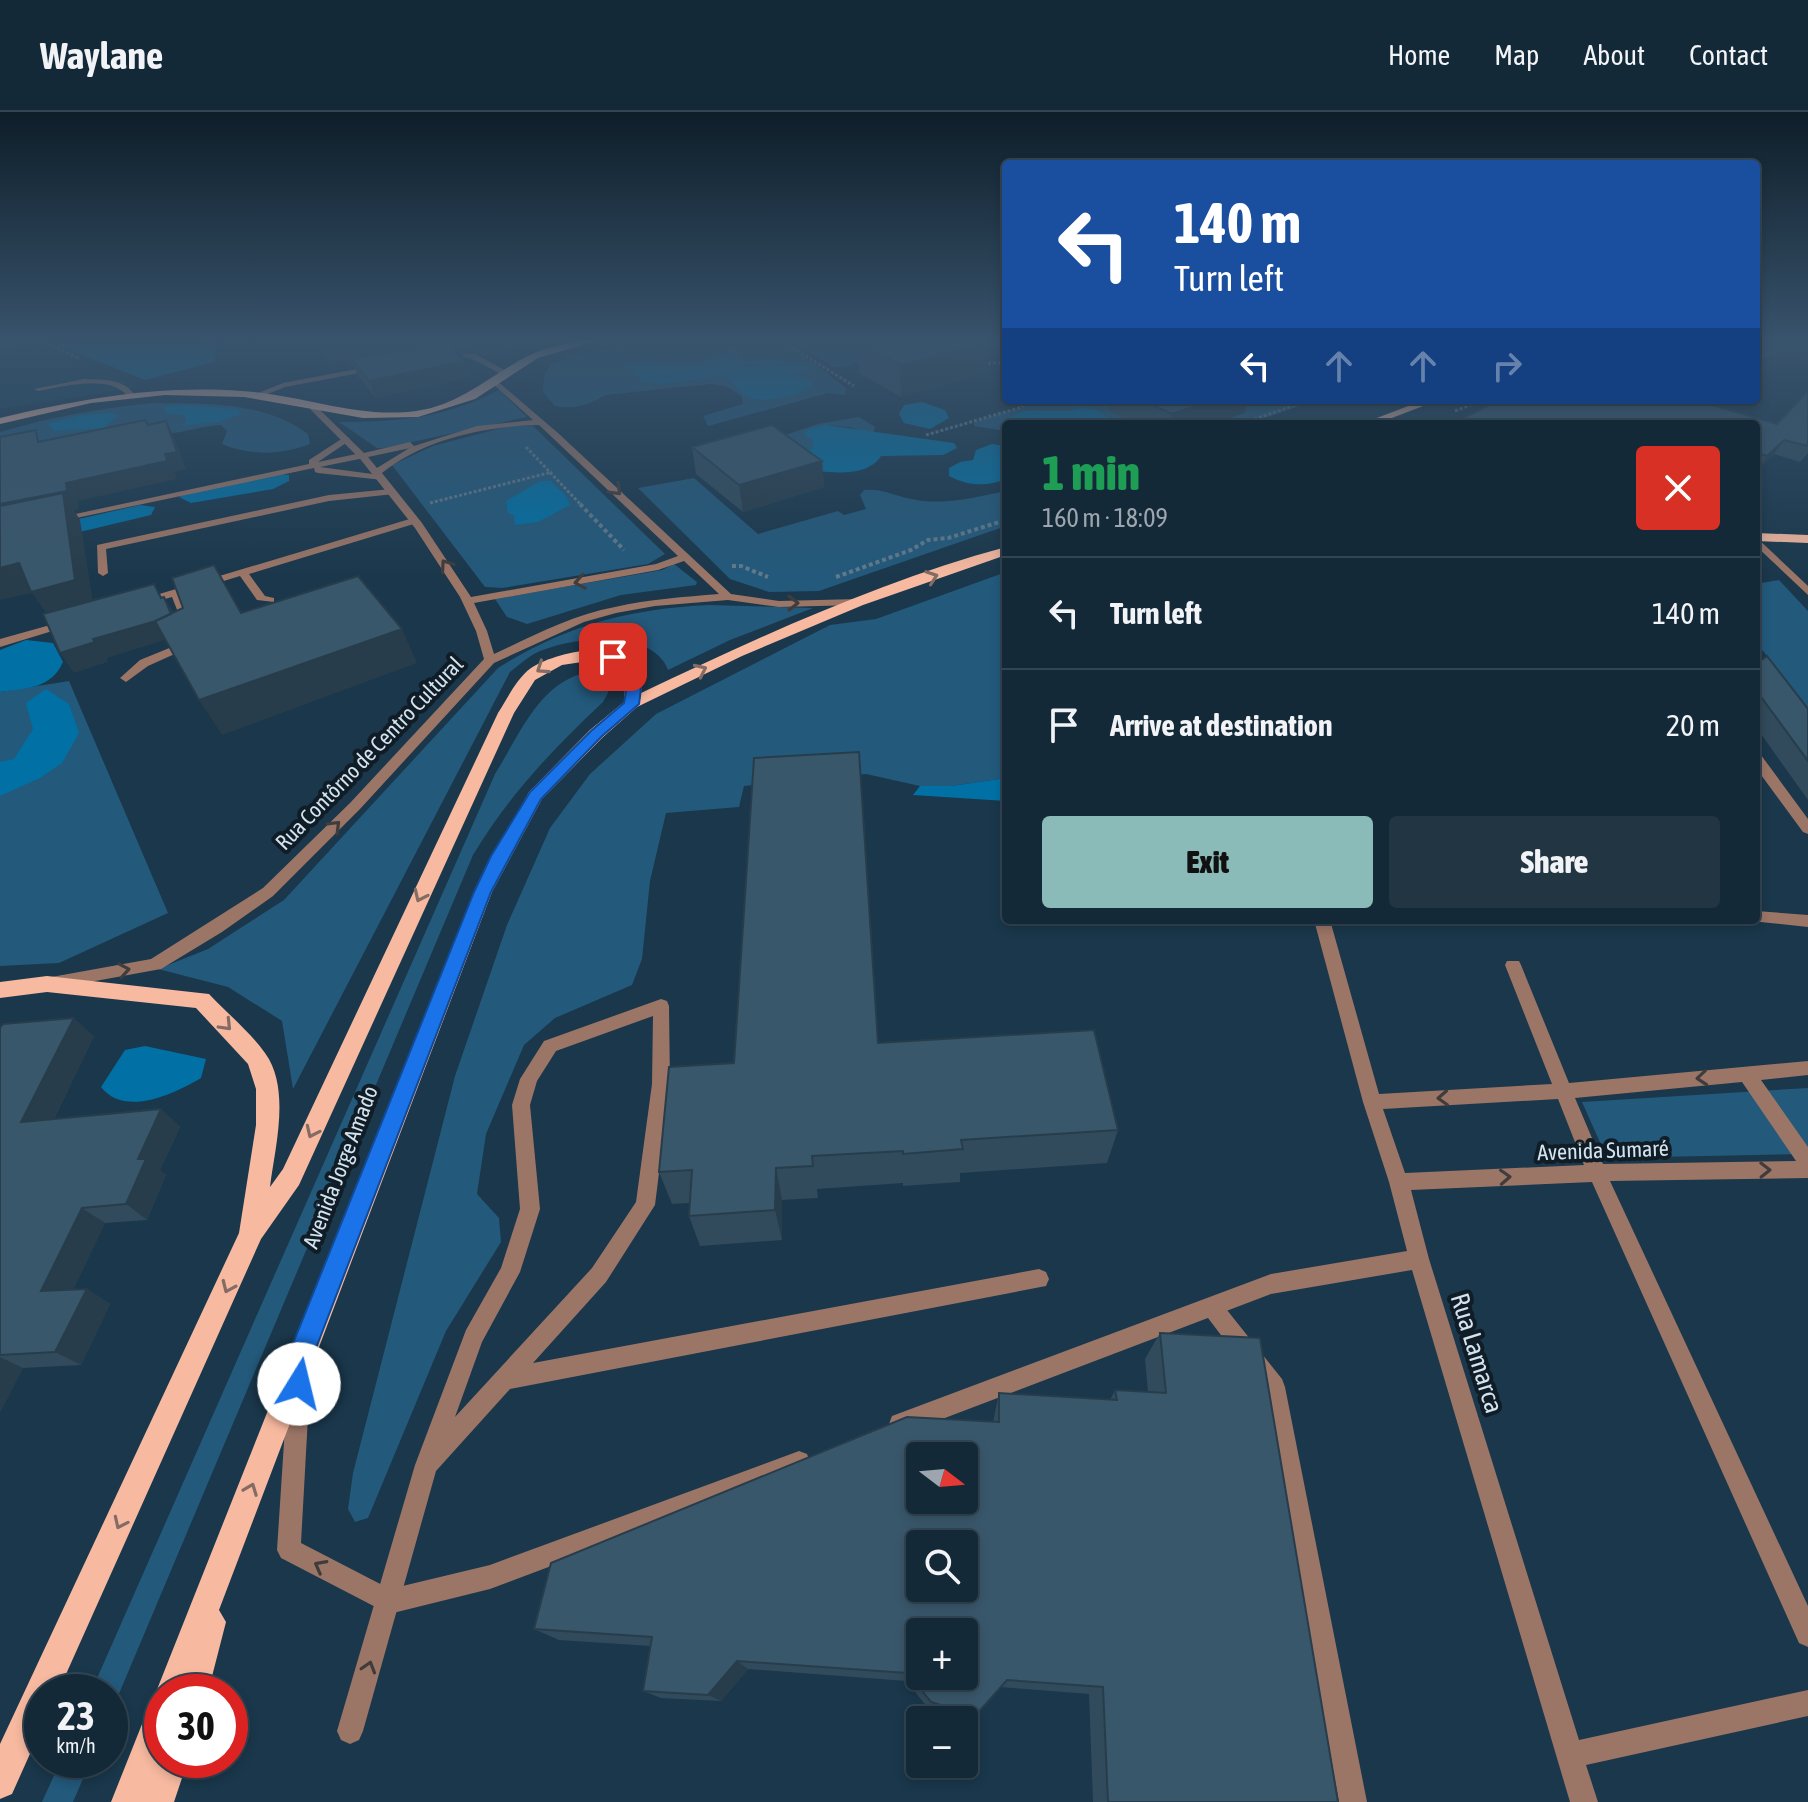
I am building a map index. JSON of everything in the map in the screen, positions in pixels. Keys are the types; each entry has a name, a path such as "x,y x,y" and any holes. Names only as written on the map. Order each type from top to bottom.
{"main road":[{"path":"1760,538 1808,539"},
{"name":"Avenida Jorge Amado","path":"179,1674 300,1356 483,892 535,796 596,734 631,704 737,653 858,602 1002,552"},
{"path":"0,1782 251,1234 291,1177 506,713 531,675 554,660 596,654 613,657 630,666 635,677 631,704"},
{"path":"47,984 202,1000 258,1060 267,1089 267,1125 251,1234"},
{"name":"Rua Contôrno de Centro Cultural","path":"0,990 47,984"},
{"path":"197,1674 233,1536"},
{"path":"128,1802 144,1762"},
{"path":"157,1802 165,1778"}],"street":[{"name":"Rua Contôrno de Centro Cultural","path":"47,984 155,965 268,892 355,806 490,660 470,600 391,492 325,419"},
{"path":"537,419 601,474 683,558 728,597"},
{"path":"47,521 502,424 541,422"},
{"path":"300,467 346,439"},
{"path":"300,467 378,476 392,460 437,440"},
{"path":"103,573 101,547 329,498 391,492"},
{"path":"129,606 413,521"},
{"path":"1760,542 1808,592"},
{"path":"470,600 641,570 683,558"},
{"path":"242,572 261,598 270,600"},
{"path":"126,678 144,663 195,641 175,592"},
{"path":"490,660 580,620 655,603 728,597 779,604 858,602"},
{"path":"0,643 83,619"},
{"path":"1760,763 1808,829"},
{"path":"1760,917 1808,921"},
{"name":"Rua Lamarca","path":"1323,924 1372,1102 1399,1182 1419,1259 1584,1802"},
{"path":"1513,965 1597,1173 1808,1634"},
{"path":"350,1731 426,1465 473,1337 510,1272 530,1209 521,1105 529,1079 550,1046 661,1006 661,1084 645,1205 599,1275 426,1465"},
{"path":"1372,1102 1564,1091 1808,1068"},
{"path":"1747,1074 1808,1162"},
{"name":"Avenida Sumaré","path":"1399,1182 1597,1173 1808,1169"},
{"path":"874,1434 1271,1284 1419,1259"},
{"path":"505,1379 1039,1279"},
{"path":"1212,1307 1274,1387 1353,1802"},
{"path":"300,1356 289,1550 389,1602 490,1577 815,1456"},
{"path":"1572,1755 1808,1703"}],"path":[{"path":"926,435 981,419"},
{"path":"502,424 641,570"},
{"path":"427,500 430,504 563,469"},
{"path":"831,579 911,550 928,540 948,538 1002,521"},
{"path":"723,566 741,566 776,581"}],"shaded area":[{"path":"53,419 281,419 308,434 310,444 277,452 244,451 222,444 227,431 221,425 167,434 41,441 0,447 0,432"},
{"path":"66,419 114,419 103,428 54,431 48,424"},
{"path":"186,419 227,419 184,425"},
{"path":"518,419 384,448 377,448 339,422"},
{"path":"704,419 734,419 708,426"},
{"path":"862,419 875,427 873,434 850,427 826,425 812,439 814,448 800,453 752,446 818,424"},
{"path":"902,419 948,419 930,429 904,423"},
{"path":"984,419 1262,419 1002,420 1002,430 974,426 974,422"},
{"path":"1110,419 1111,420 1008,420"},
{"path":"826,425 954,443 957,448 943,455 881,456 868,467 852,472 817,471 800,453 813,448 812,439 804,434 808,429"},
{"path":"509,426 533,426 665,554 648,564 502,588 485,587 392,465 433,446"},
{"path":"992,444 1002,445 1002,480 977,484 949,476 949,468 973,460 976,450"},
{"path":"278,474 289,475 289,481 273,489 191,503 179,497 193,491"},
{"path":"694,478 758,534 838,511 844,515 866,509 860,495 864,490 936,502 1002,492 1002,527 819,591 769,592 730,579 638,488"},
{"path":"540,481 551,481 566,496 570,505 538,522 515,525 514,515 508,513 506,501"},
{"path":"140,505 155,507 151,515 0,551 0,537"},
{"path":"674,564 697,582 696,585 621,595 527,624 507,617 495,599 662,570"},
{"path":"1002,573 1002,779 951,786 920,786 866,774 744,786 739,807 666,813 650,881 642,959 632,985 555,1018 524,1045 486,1134 477,1194 499,1218 501,1242 446,1331 368,1518 355,1522 348,1509 353,1473 455,1076 507,925 550,828 590,774 656,714 830,625 876,619"},
{"path":"1779,580 1808,611 1808,714 1760,648 1761,583"},
{"path":"709,605 813,608 730,640 668,670 659,656 645,647 608,639 550,647 532,655 510,672 293,1089 282,1021 228,987 158,969 208,949 284,900 498,668 548,641 599,622 652,610"},
{"path":"26,640 53,643 63,662 52,678 37,686 0,692 0,650"},
{"path":"590,672 606,675 608,693 501,812 473,855 127,1674 99,1674 495,774 533,711 545,697 573,677"},
{"path":"69,681 168,913 59,963 0,966 0,692"},
{"path":"46,689 69,704 79,733 62,763 40,778 0,796 0,762 14,759 33,729 26,703"},
{"path":"1002,779 1002,801 913,795 920,786 951,786"},
{"path":"145,1046 206,1059 201,1078 151,1100 123,1101 111,1096 101,1087 125,1050"},
{"path":"1808,1088 1808,1154 1607,1158 1582,1102"},
{"path":"53,1778 83,1778 73,1802 42,1802"}],"building":[{"path":"1760,419 1777,424 1782,419 1808,419 1808,446 1784,440 1767,456 1760,454 1760,420 1460,420"},
{"path":"145,420 148,425 166,421 177,452 165,454 167,461 66,483 67,491 0,504 0,437 36,430 38,442"},
{"path":"772,425 822,461 739,485 692,447"},
{"path":"63,493 75,580 31,592 19,563 0,568 0,506"},
{"path":"214,565 241,613 358,576 402,629 199,700 155,621 183,608 172,578"},
{"path":"154,584 171,614 60,653 43,614"},
{"path":"1767,656 1808,709 1808,761 1760,695 1760,661"},
{"path":"859,752 878,1043 1094,1030 1118,1130 961,1140 963,1149 812,1156 813,1166 776,1168 775,1210 689,1216 692,1170 659,1172 669,1067 734,1063 754,758"},
{"path":"74,1018 21,1122 161,1109 138,1159 146,1159 126,1204 82,1208 41,1291 87,1289 55,1352 0,1355 0,1028 3,1024"},
{"path":"1160,1333 1260,1338 1338,1802 1108,1802 1103,1687 1007,1680 978,1713 978,1706 944,1706 931,1702 921,1690 978,1690 978,1618 906,1618 906,1673 737,1661 708,1695 643,1691 652,1637 534,1629 551,1563 907,1417 999,1422 999,1393 1117,1400 1115,1390 1166,1393"}],"route":[{"path":"299,1384 300,1356 483,892 500,856 535,796 596,734 631,704 635,677 630,666 613,657"}]}
